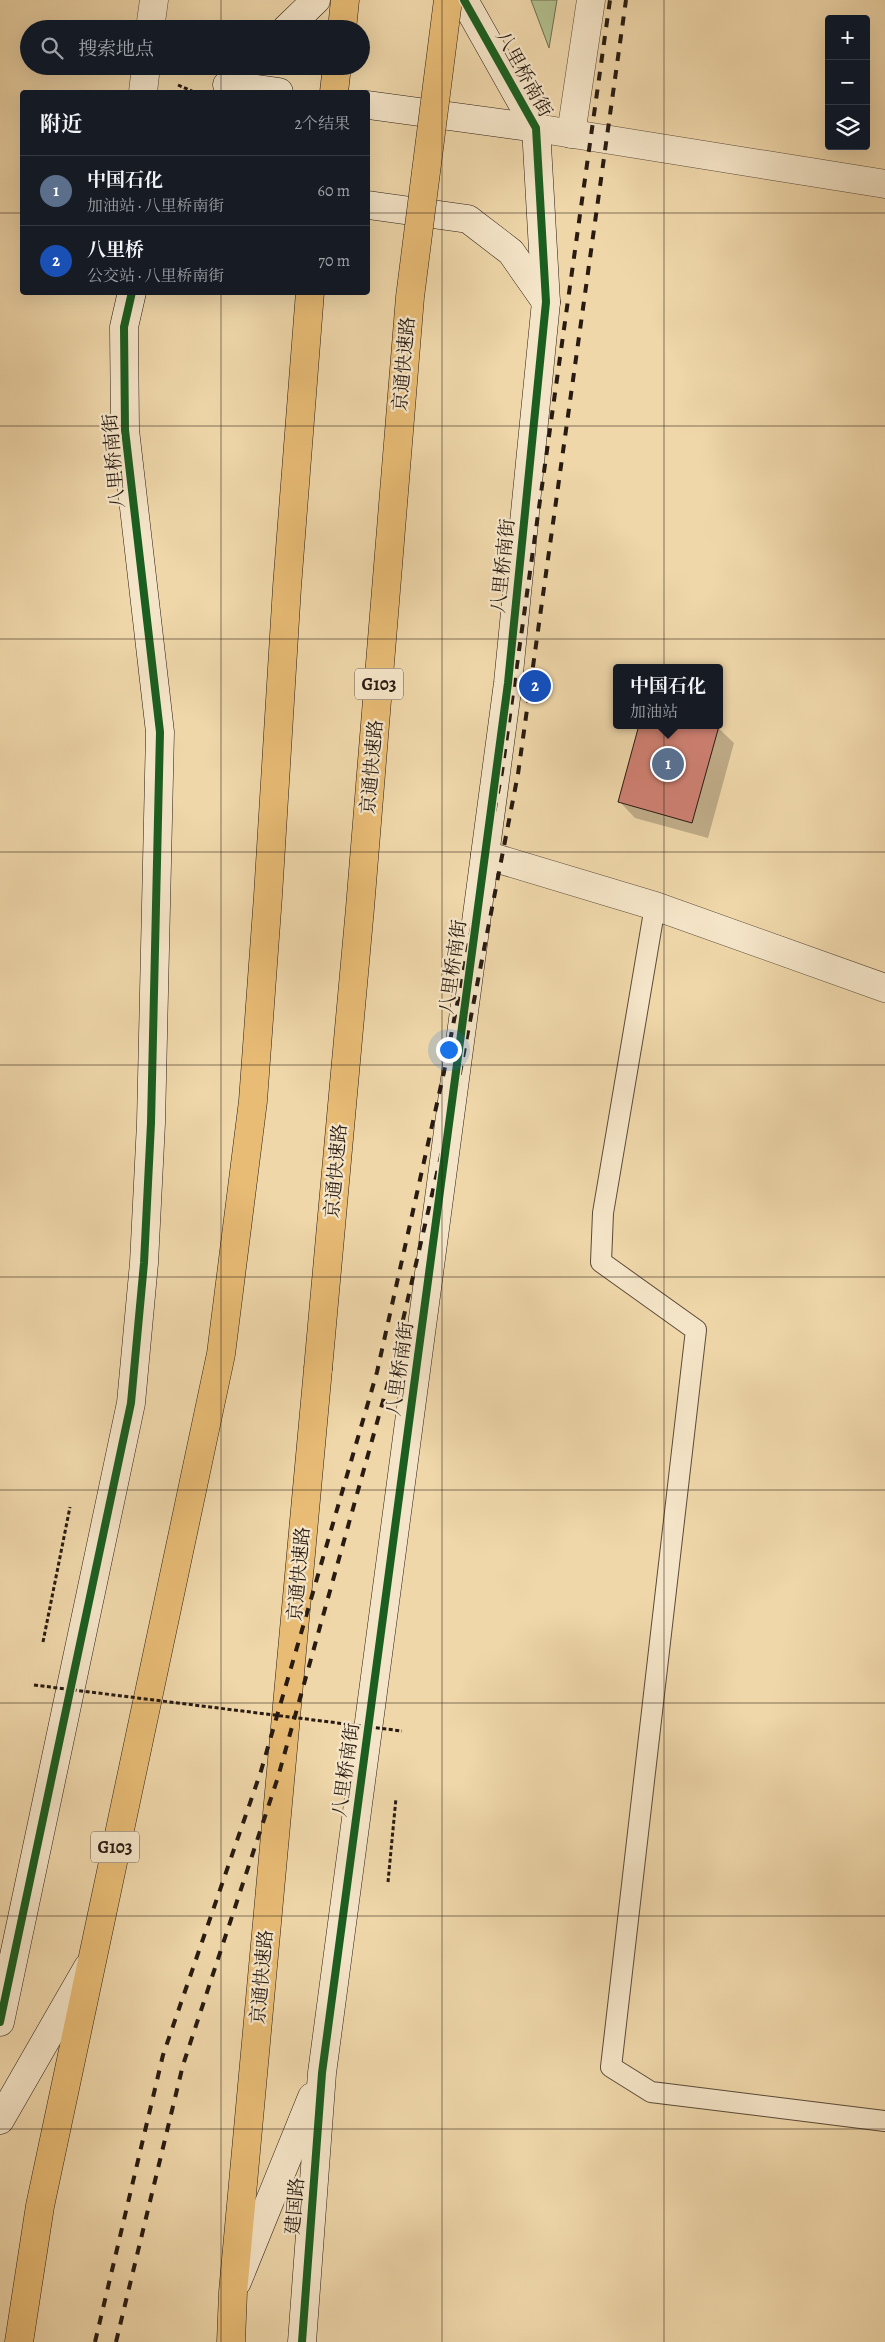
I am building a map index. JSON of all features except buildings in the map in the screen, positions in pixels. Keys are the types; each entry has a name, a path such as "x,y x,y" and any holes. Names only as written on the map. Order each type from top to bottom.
{"highway":[{"path":"343,20 346,0"},
{"name":"京通快速路","path":"231,2342 233,2292 361,888 410,297 448,0"},
{"path":"334,90 337,75"},
{"name":"G103","path":"19,2342 40,2206 220,1354 253,1100 268,906 287,587 310,295"}],"street":[{"path":"151,20 154,0"},
{"path":"295,20 316,0"},
{"name":"八里桥南街","path":"322,2073 508,683 546,302 536,128 464,0"},
{"path":"571,134 591,0"},
{"path":"143,90 145,75"},
{"path":"224,89 238,75"},
{"path":"224,89 242,90"},
{"path":"370,105 536,128 885,184"},
{"path":"370,205 468,219 511,252 546,302"},
{"name":"八里桥南街","path":"0,2022 131,1403 144,1263 151,1123 160,732 125,430 124,327 131,295"},
{"path":"124,327 144,295"},
{"path":"485,855 655,906 885,988"},
{"path":"0,2120 90,1963"},
{"path":"233,2292 322,2073"},
{"name":"建国路","path":"302,2342 322,2073"}],"lane":[{"path":"655,906 603,1213 601,1262 696,1330 611,2067 651,2092 885,2121"}],"path":[{"path":"178,85 189,90"},
{"path":"34,1685 402,1731"}],"green space":[{"path":"531,0 557,0 549,48"}],"railway":[{"path":"95,2342 163,2055 261,1771 377,1372 444,1072 502,772 610,0"},
{"path":"116,2342 183,2065 278,1777 390,1376 459,1078 518,774 626,0"}],"cycle path":[{"path":"302,2342 322,2073 508,683 546,302 536,128 464,0"},
{"path":"0,2022 131,1403 144,1263 151,1123 160,732 125,430 124,327 131,295"}],"place":[{"name":"八里桥","path":"535,686"},
{"name":"中国石化","path":"668,764"}]}
